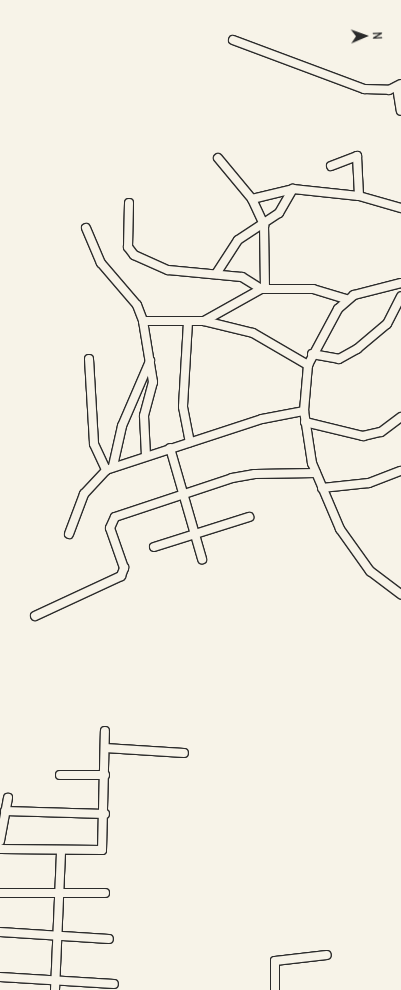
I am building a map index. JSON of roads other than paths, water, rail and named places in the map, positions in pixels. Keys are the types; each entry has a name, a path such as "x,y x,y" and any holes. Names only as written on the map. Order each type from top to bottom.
{"street":[{"path":"233,40 364,89 378,92 399,85 401,111"},
{"path":"330,166 357,156 359,196"},
{"path":"218,158 252,199 264,225 263,288"},
{"path":"252,199 293,189 359,196 401,208"},
{"path":"216,274 238,240 264,225 279,213 293,189"},
{"path":"129,203 128,247 134,255 168,270 216,274 251,280 263,288"},
{"path":"86,228 101,263 136,305 143,321 153,382 144,416 146,456"},
{"path":"401,283 369,290 346,299 312,354 308,365 304,411 316,473 355,554 401,594"},
{"path":"204,321 263,288 313,289 346,299"},
{"path":"312,354 331,359 353,352 386,324 401,296"},
{"path":"143,321 204,321 253,333 308,365"},
{"path":"188,322 183,407 190,442"},
{"path":"89,359 93,436 110,468"},
{"path":"110,468 122,426 150,361"},
{"path":"69,534 84,494 110,468 262,419 304,411"},
{"path":"305,422 363,436 381,432 401,417"},
{"path":"170,448 202,559"},
{"path":"322,488 369,483 401,471"},
{"path":"35,616 121,576 124,568 110,528 115,517 183,493 255,474 316,473"},
{"path":"154,546 249,517"},
{"path":"0,849 61,851 102,850 105,814 106,731"},
{"path":"105,748 184,753"},
{"path":"60,775 105,775"},
{"path":"0,841 8,798"},
{"path":"6,811 105,814"},
{"path":"54,990 61,851"},
{"path":"0,893 105,893"},
{"path":"0,932 109,939"},
{"path":"275,990 275,961 327,954"},
{"path":"0,977 55,979 114,984"}]}
